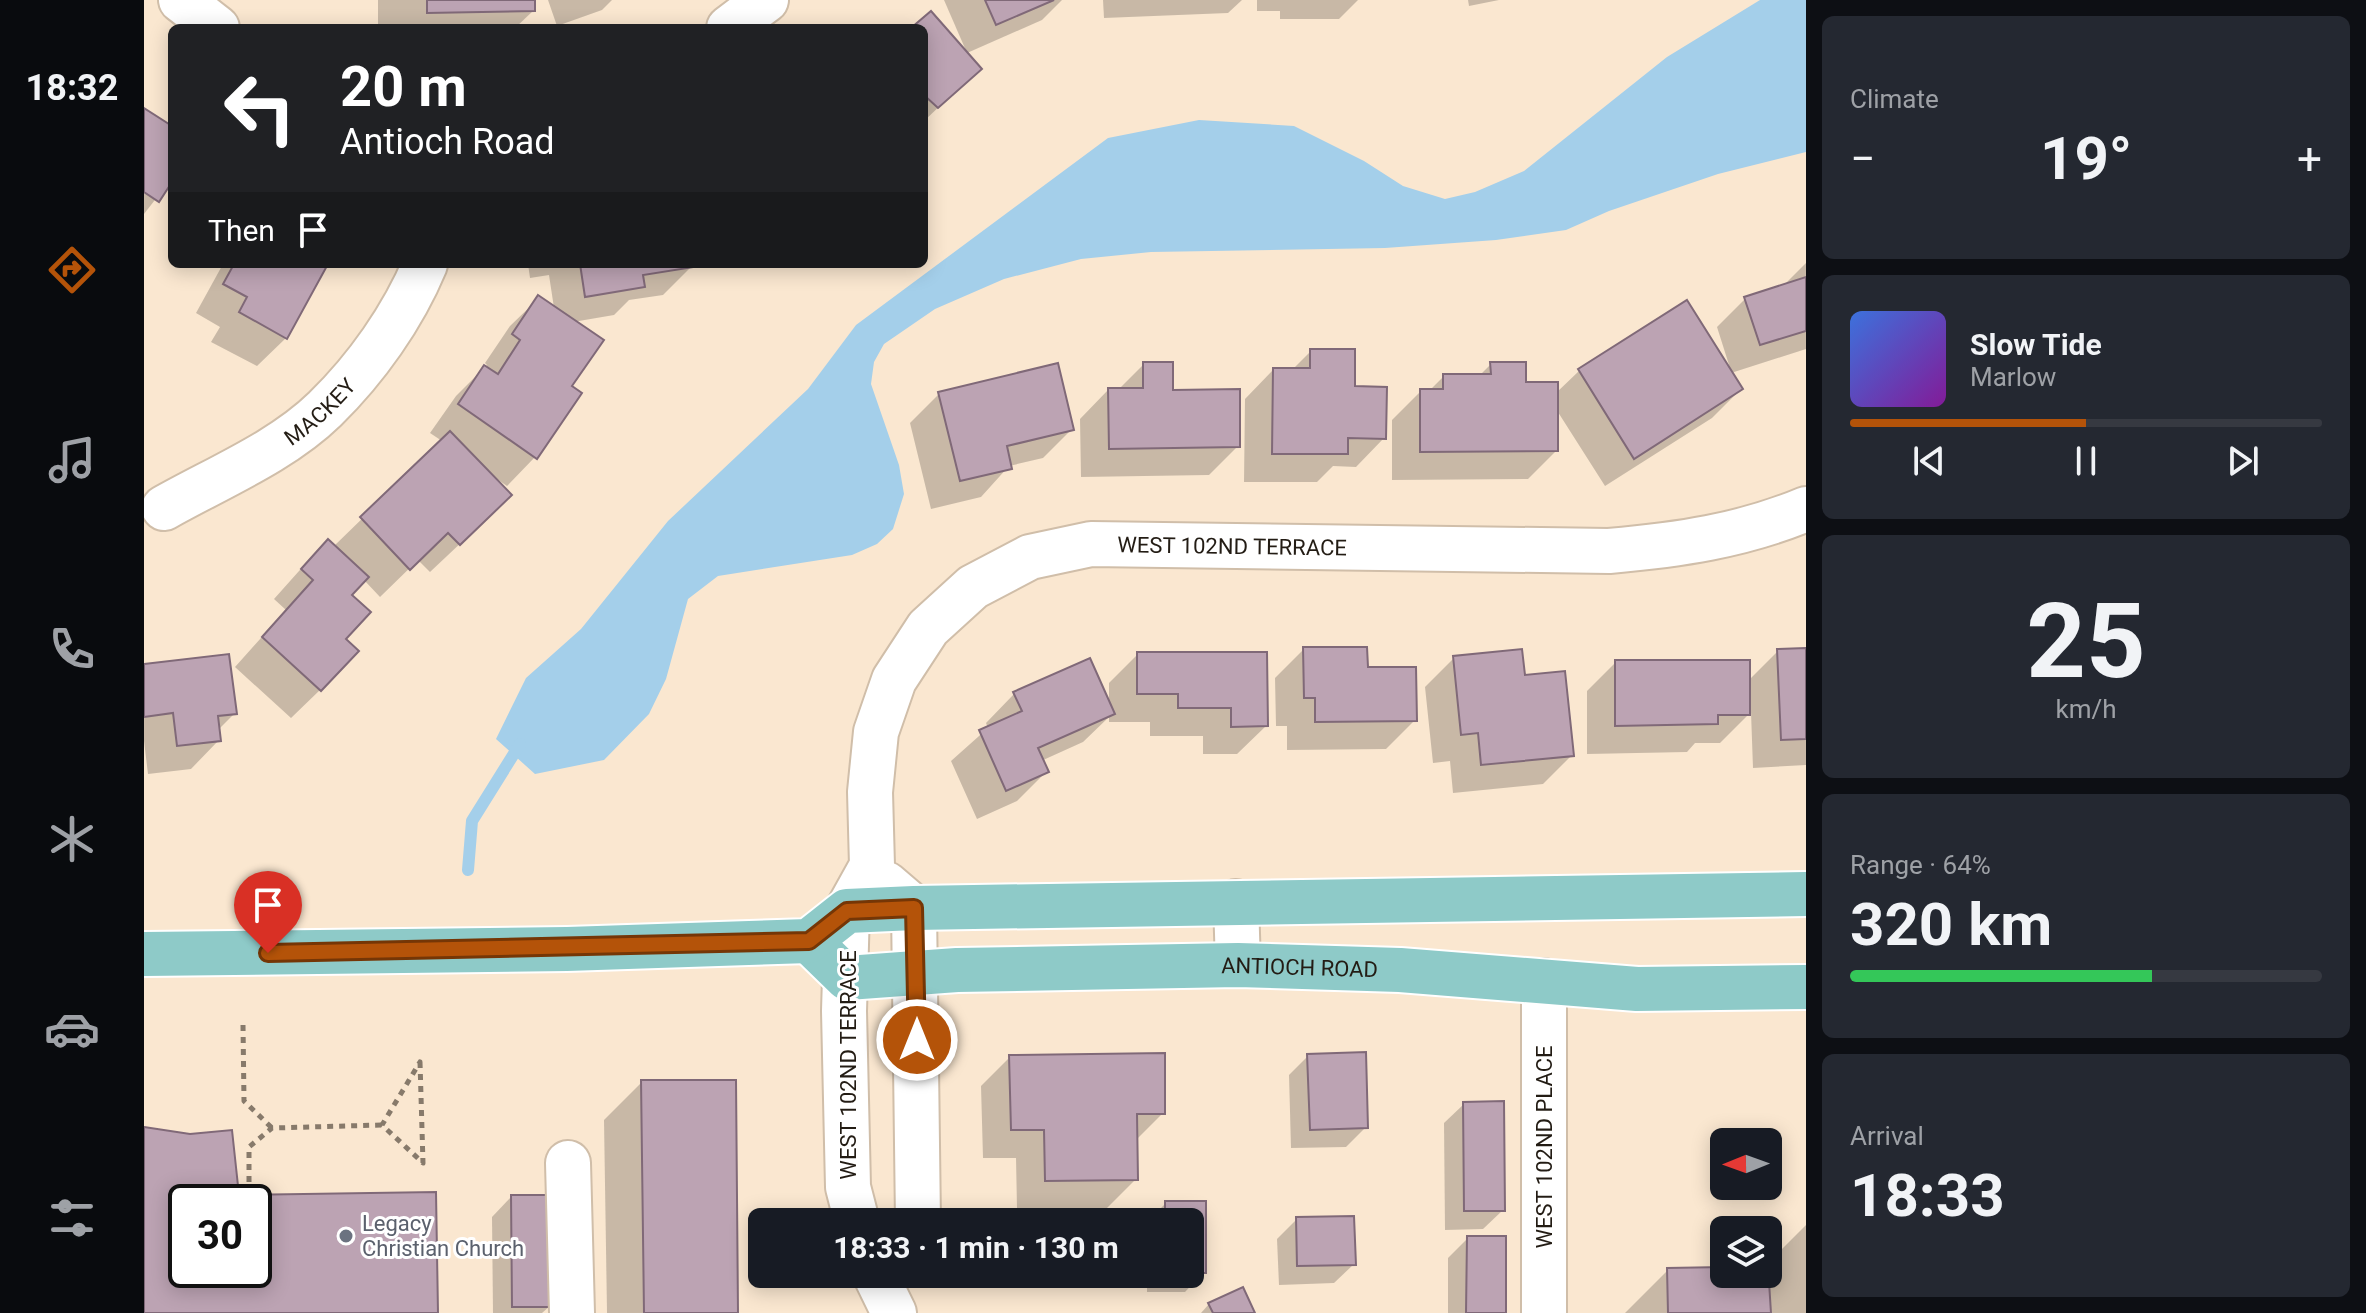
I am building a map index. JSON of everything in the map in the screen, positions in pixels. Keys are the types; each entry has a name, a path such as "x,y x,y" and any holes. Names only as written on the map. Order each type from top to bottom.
{"main road":[{"path":"144,954 567,949 809,941 847,911 914,908 1806,894"},
{"path":"809,941 847,978"},
{"name":"ANTIOCH ROAD","path":"847,978 1238,965 1400,970 1637,989 1806,987"}],"street":[{"path":"181,0 212,24"},
{"path":"734,24 766,0"},
{"name":"MACKEY","path":"164,508 274,446 324,410 377,348 423,268"},
{"name":"WEST 102ND TERRACE","path":"853,1208 848,1187 844,1011 847,911 872,866 870,792 876,732 894,680 928,628 973,587 1030,557 1091,544 1609,551 1671,546 1730,535 1806,509"},
{"path":"872,866 881,880 914,908 918,1208"},
{"path":"1236,902 1238,965"},
{"name":"WEST 102ND PLACE","path":"1544,981 1544,1313"},
{"path":"568,1163 572,1313"},
{"path":"882,1288 894,1313"},
{"path":"900,1313 907,1288"}],"path":[{"path":"243,1025 244,1101 272,1128"},
{"path":"249,1184 249,1147 272,1128 382,1125 423,1163 420,1062 382,1125"}],"water":[{"path":"1760,0 1806,0 1806,152 1718,174 1609,211 1566,230 1496,240 1385,248 1151,252 1081,259 1004,279 935,309 884,344 874,362 871,384 899,465 904,494 893,529 877,544 852,555 718,576 688,599 666,679 649,714 604,760 535,774 496,739 526,678 581,629 668,521 808,389 856,325 1108,138 1199,120 1294,126 1364,161 1403,186 1445,199 1475,192 1524,171 1667,57"}],"building":[{"path":"427,0 535,0 535,11 427,13"},
{"path":"985,0 1054,0 996,25"},
{"path":"931,11 982,69 938,108 928,99 928,24 916,24"},
{"path":"144,108 168,123 168,188 159,202 144,192"},
{"path":"232,268 326,268 287,339 239,312 247,297 223,284"},
{"path":"581,268 688,268 643,275 645,287 585,297"},
{"path":"1806,277 1806,331 1760,345 1744,297"},
{"path":"538,295 604,340 572,386 582,393 537,459 458,404 484,365 498,374 520,340 512,334"},
{"path":"1687,300 1743,389 1634,459 1578,369"},
{"path":"1310,349 1355,349 1355,386 1387,387 1386,439 1348,438 1348,454 1272,454 1273,368 1310,368"},
{"path":"1143,362 1173,362 1173,390 1240,389 1240,447 1109,449 1108,388 1143,388"},
{"path":"1490,362 1526,362 1526,382 1558,382 1558,451 1420,452 1420,389 1443,389 1443,374 1491,374"},
{"path":"1058,363 1074,430 1007,446 1012,469 960,481 938,392"},
{"path":"450,431 512,495 460,545 448,533 410,570 360,517"},
{"path":"328,539 369,577 352,595 371,612 346,639 359,651 321,691 262,637 313,580 301,569"},
{"path":"1303,647 1367,647 1368,667 1416,667 1417,721 1315,722 1315,698 1304,698"},
{"path":"1806,648 1806,739 1781,740 1777,649"},
{"path":"1522,649 1525,675 1565,671 1574,756 1481,765 1478,733 1461,735 1453,656"},
{"path":"1137,652 1267,652 1268,726 1231,727 1231,708 1178,708 1178,694 1137,694"},
{"path":"229,654 237,714 218,716 221,741 177,746 173,713 144,717 144,664"},
{"path":"1090,658 1115,714 1038,748 1049,772 1006,791 979,730 1022,711 1013,692"},
{"path":"1615,660 1750,660 1750,715 1718,715 1718,724 1615,726"},
{"path":"1366,1052 1368,1128 1310,1130 1307,1054"},
{"path":"1165,1053 1165,1114 1137,1114 1138,1180 1045,1181 1044,1130 1011,1130 1009,1055"},
{"path":"641,1080 736,1080 738,1313 644,1313"},
{"path":"1504,1101 1505,1211 1464,1211 1463,1102"},
{"name":"Legacy Christian Church","path":"144,1127 190,1134 232,1130 238,1184 168,1184 168,1288 272,1288 272,1194 436,1192 438,1313 144,1313"},
{"path":"511,1195 550,1195 552,1307 512,1307"},
{"path":"1165,1201 1206,1201 1206,1273 1204,1208 1165,1208"},
{"path":"1354,1216 1356,1265 1297,1266 1296,1217"},
{"path":"1467,1236 1506,1236 1506,1313 1466,1313"},
{"path":"1710,1267 1710,1288 1769,1288 1771,1313 1668,1313 1667,1268"},
{"path":"1243,1287 1255,1313 1213,1313 1208,1303"}],"waterway":[{"path":"468,870 472,821 520,744"}],"place":[{"name":"Legacy Christian Church","path":"346,1236"}],"route":[{"path":"268,953 567,949 809,941 847,911 914,908 917,1040"}]}
